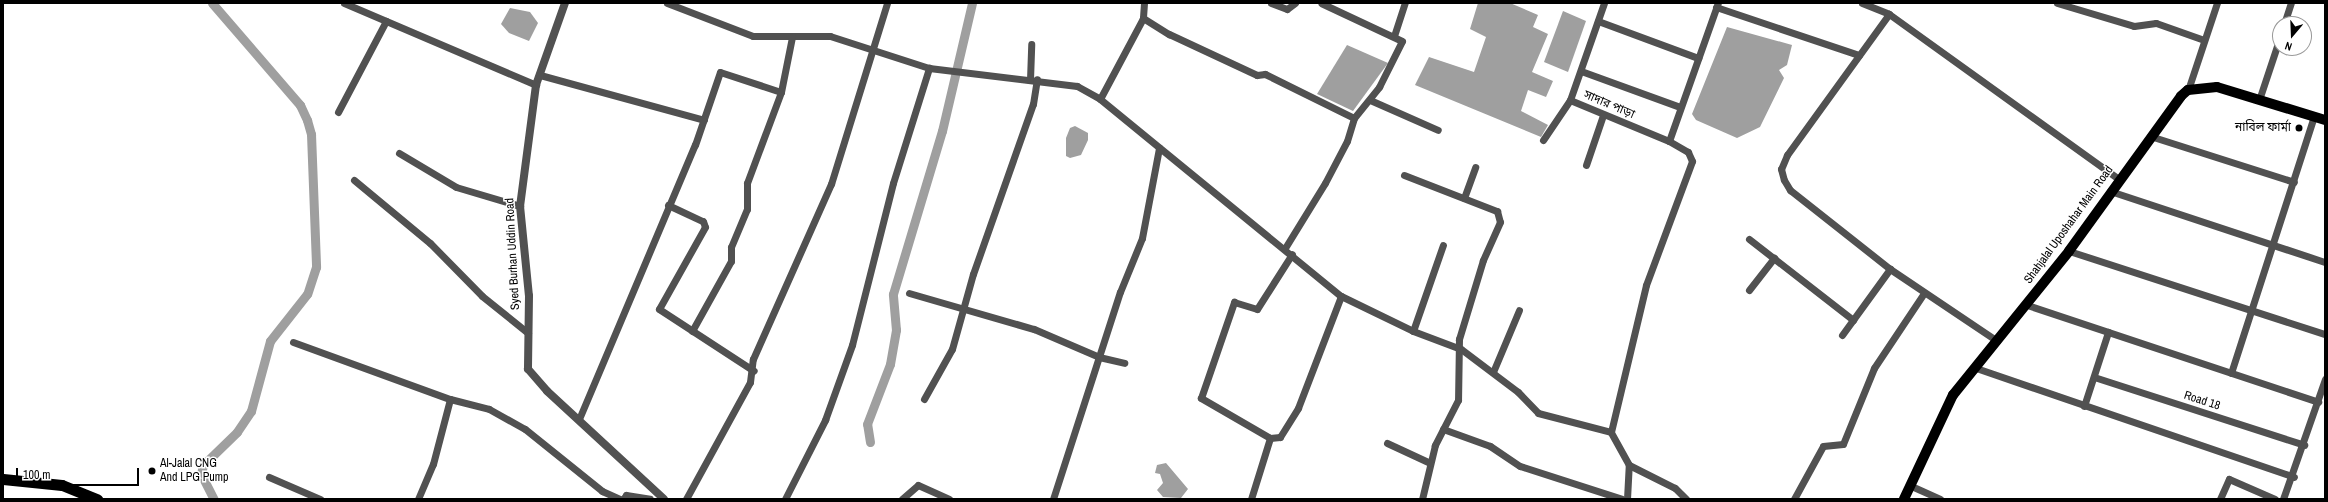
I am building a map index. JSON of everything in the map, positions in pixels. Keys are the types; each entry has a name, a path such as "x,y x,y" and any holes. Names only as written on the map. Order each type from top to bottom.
{"highway":[{"path":"3,479 62,485 97,499"}],"main road":[{"path":"2188,90 2217,87 2325,120"},
{"name":"Shahjalal Uposhahar Main Road","path":"1904,499 1909,485 1953,395 2069,251 2150,136 2188,90"}],"street":[{"path":"344,3 536,85"},
{"name":"Syed Burhan Uddin Road","path":"565,3 536,85 520,206 529,296 528,369 664,499"},
{"path":"666,3 735,32 754,36 830,36 873,53 929,68 967,71 1077,86 1100,99 1285,248 1341,296 1413,331 1461,349 1493,372 1538,413 1611,432 1629,465 1627,499"},
{"path":"686,499 754,371 753,359 831,184 873,53 887,3"},
{"path":"1100,99 1143,18 1144,3"},
{"path":"1272,3 1287,9 1295,3"},
{"path":"1285,248 1329,176 1354,118 1370,100 1401,46 1402,41 1321,3"},
{"path":"1394,36 1405,3"},
{"name":"সাদার পাড়া","path":"1604,3 1570,100 1603,115 1669,141 1688,152 1692,161 1646,285 1611,432"},
{"path":"1862,3 1889,14 2119,179"},
{"path":"2057,3 2134,26 2156,23 2204,40"},
{"path":"2188,90 2217,3"},
{"path":"2287,16 2291,3"},
{"path":"1669,141 1717,5 1859,55"},
{"path":"1889,14 1786,155 1780,169 1790,190 1890,269 1997,341"},
{"path":"1143,18 1194,47 1257,74 1265,74 1354,118"},
{"path":"338,112 386,21"},
{"path":"1598,21 1698,58"},
{"path":"692,331 731,262 731,247 746,209 747,183 781,92 792,37"},
{"path":"924,399 952,349 963,308 1033,104 1031,44"},
{"path":"2259,100 2273,56"},
{"path":"785,499 825,420 852,345 893,183 929,68"},
{"path":"1581,71 1680,107"},
{"path":"579,419 704,120 721,72 781,92"},
{"path":"540,75 704,120"},
{"path":"1370,100 1438,130"},
{"path":"1543,140 1570,100"},
{"path":"1586,165 1603,115"},
{"path":"2231,373 2275,246 2314,116"},
{"path":"2150,136 2294,182"},
{"path":"1053,499 1099,357 1142,238 1159,148"},
{"path":"399,153 456,188 520,206"},
{"path":"1464,198 1476,166"},
{"path":"1404,175 1497,211 1500,222 1483,260 1458,339 1461,349 1458,400 1443,429 1430,463 1422,499"},
{"path":"354,180 430,243 482,296 528,334"},
{"path":"2110,191 2325,262"},
{"path":"668,205 705,224 659,306 661,312 754,371"},
{"path":"1749,239 1853,320"},
{"path":"1413,331 1443,245"},
{"path":"2069,251 2325,334"},
{"path":"1292,254 1257,309 1234,302 1201,398 1270,438 1280,437 1298,408 1341,296"},
{"path":"1748,290 1774,258"},
{"path":"1842,335 1890,269"},
{"path":"909,293 1034,329 1099,357 1124,363"},
{"path":"1794,499 1823,446 1842,444 1874,368 1924,293"},
{"path":"2027,305 2318,402"},
{"path":"1493,372 1519,310"},
{"path":"2084,406 2108,332"},
{"path":"293,342 450,399 489,408 525,429 602,491 621,499 626,495 650,499"},
{"path":"1976,368 2294,477"},
{"name":"Road 18","path":"2094,377 2304,445"},
{"path":"2283,499 2294,477 2325,379"},
{"path":"418,499 433,464 450,399"},
{"path":"1443,429 1490,446 1520,466 1622,499"},
{"path":"1251,499 1270,438"},
{"path":"1387,443 1430,463"},
{"path":"1629,465 1675,488 1686,499"},
{"path":"269,477 320,499"},
{"path":"2220,499 2229,479 2275,499"},
{"path":"902,499 918,485 948,499"},
{"path":"1909,485 1940,499"}],"shaded area":[{"path":"1478,3 1510,3 1538,15 1533,27 1548,34 1532,72 1553,81 1546,97 1528,90 1521,111 1548,125 1541,137 1415,85 1429,57 1474,72 1486,37 1470,29"},
{"path":"510,8 530,12 538,23 529,41 509,33 501,24"},
{"path":"1563,11 1586,21 1568,72 1544,62"},
{"path":"1727,27 1792,45 1787,65 1779,70 1784,78 1760,127 1737,138 1696,120 1692,114"},
{"path":"1347,45 1388,63 1353,111 1317,94"},
{"path":"1075,126 1088,133 1088,140 1081,155 1070,158 1066,156 1066,138 1070,128"},
{"path":"1166,463 1188,489 1181,498 1163,497 1157,490 1163,483 1160,474 1155,473 1157,465"}],"waterway":[{"path":"212,3 300,105 307,120 311,134 316,267 307,294 270,341 251,411 237,432 203,465 201,474 214,499"},
{"path":"870,442 867,424 890,364 896,330 893,294 942,131 972,3"}],"place":[{"name":"নাবিল ফার্মা","path":"2299,128"},
{"name":"Al-Jalal CNG And LPG Pump","path":"152,471"}]}
